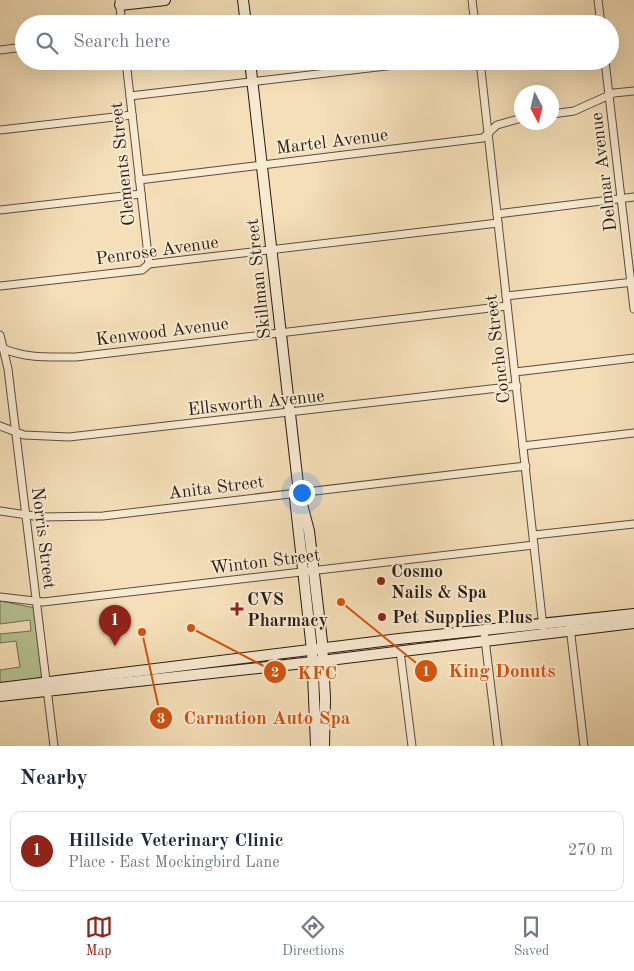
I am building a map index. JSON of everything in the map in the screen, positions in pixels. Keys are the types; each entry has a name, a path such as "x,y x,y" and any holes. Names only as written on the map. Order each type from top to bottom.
{"main road":[{"path":"120,3 165,0"},
{"path":"243,0 245,15"},
{"name":"Skillman Street","path":"251,70 299,492 295,498 309,571 318,649 324,660 324,746"},
{"path":"570,626 634,614"},
{"path":"215,667 313,662 400,651 484,636 570,626 634,622"},
{"path":"0,696 48,687 215,667 318,649 399,639 484,636"},
{"path":"399,639 400,651"},
{"name":"Skillman Street","path":"316,746 313,662 318,649"},
{"path":"0,688 48,687"}],"street":[{"path":"472,0 474,15"},
{"path":"598,0 600,15"},
{"path":"0,50 15,48"},
{"name":"Clements Street","path":"127,70 149,264"},
{"path":"130,96 353,70"},
{"name":"Concho Street","path":"481,70 516,372 543,629"},
{"name":"Delmar Avenue","path":"606,70 634,309"},
{"path":"559,113 581,108 608,95 634,90"},
{"path":"0,130 132,115"},
{"name":"Martel Avenue","path":"139,180 483,138 497,125 514,120"},
{"path":"0,210 141,194"},
{"path":"497,214 634,197"},
{"name":"Penrose Avenue","path":"0,286 142,270 149,264 498,223"},
{"path":"506,296 632,282"},
{"name":"Kenwood Avenue","path":"2,348 31,356 76,356 507,306"},
{"name":"Norris Street","path":"0,335 16,431 54,746"},
{"path":"516,372 634,358"},
{"name":"Ellsworth Avenue","path":"0,426 24,435 69,437 517,386"},
{"path":"523,446 634,433"},
{"name":"Anita Street","path":"0,511 26,516 103,516 526,466"},
{"path":"534,535 634,524"},
{"name":"Winton Street","path":"0,597 37,602 534,544"},
{"path":"570,626 584,746"},
{"path":"484,636 498,746"},
{"path":"400,651 412,746"}],"green space":[{"path":"0,601 35,608 43,676 40,678 0,683 0,670 20,667 16,641 0,643 0,634 31,631 30,620 0,624"}],"place":[{"name":"Cosmo Nails & Spa","path":"381,581"},
{"name":"King Donuts","path":"341,602"},
{"name":"CVS Pharmacy","path":"237,609"},
{"name":"Pet Supplies Plus","path":"382,617"},
{"name":"KFC","path":"191,628"},
{"name":"Carnation Auto Spa","path":"142,632"},
{"name":"Hillside Veterinary Clinic","path":"115,646"}]}
